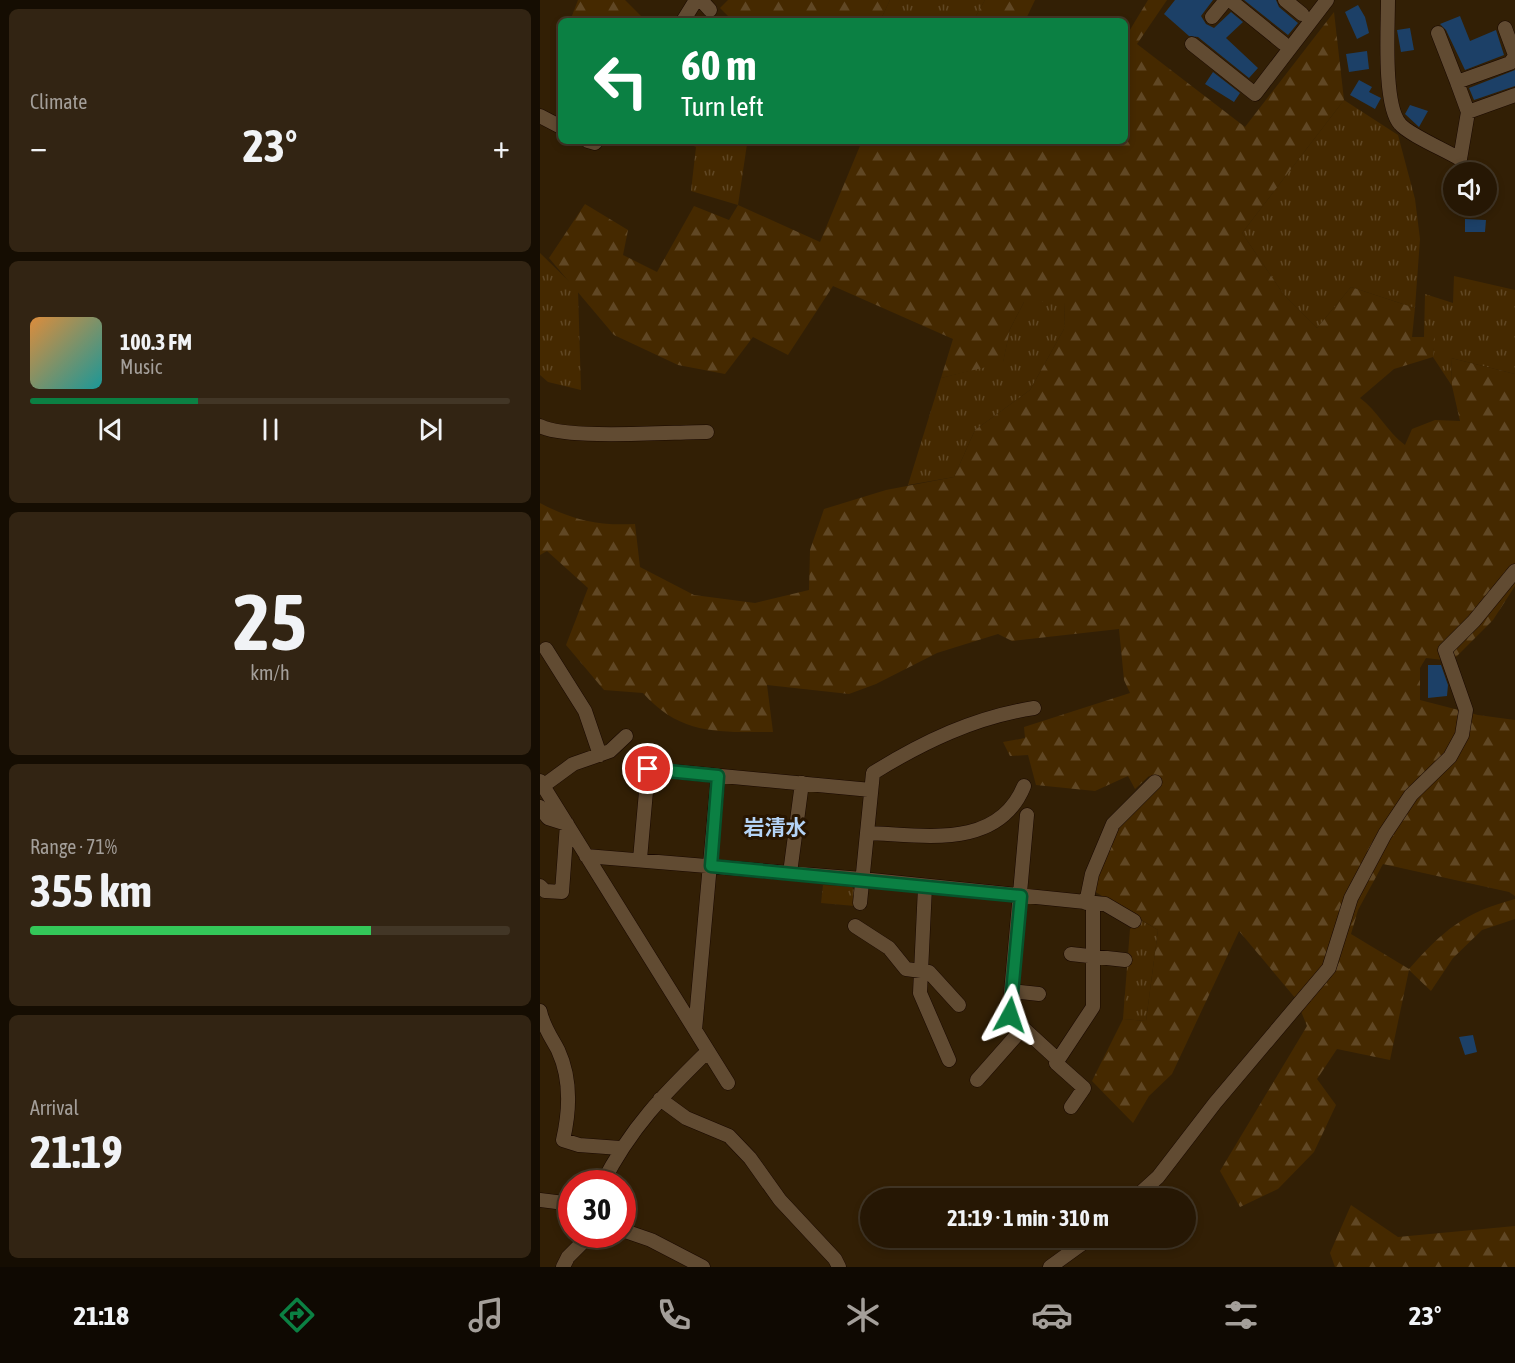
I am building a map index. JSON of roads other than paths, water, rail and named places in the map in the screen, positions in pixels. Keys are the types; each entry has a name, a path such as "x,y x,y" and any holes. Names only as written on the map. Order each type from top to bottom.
{"street":[{"path":"685,18 696,0"},
{"path":"1212,17 1226,0"},
{"path":"1230,0 1283,43"},
{"path":"1285,0 1302,14"},
{"path":"1192,43 1255,94 1327,0"},
{"path":"1388,0 1387,54 1393,112 1400,125 1460,159 1468,112 1457,82 1451,73 1446,50 1437,33"},
{"path":"1457,82 1510,63 1515,56 1505,28"},
{"path":"1468,112 1515,95"},
{"path":"540,116 558,125"},
{"path":"540,426 550,430 580,434 707,432"},
{"path":"1145,1188 1158,1177 1215,1103 1329,968 1351,898 1384,834 1412,795 1450,757 1462,735 1466,710 1445,650 1515,571"},
{"path":"546,649 585,711 600,755"},
{"path":"860,903 873,773 907,752 984,719 1034,708"},
{"path":"626,736 610,751 573,764 542,783 728,1083"},
{"path":"640,860 648,769 871,790"},
{"path":"695,1030 718,776"},
{"path":"1071,1107 1084,1088 1056,1063 1093,1007 1090,903 1092,874 1113,824 1155,782"},
{"path":"790,873 802,783"},
{"path":"868,833 950,836 990,826 1016,805 1024,786"},
{"path":"540,807 548,818 567,824"},
{"path":"1027,815 1010,1015 1058,1060"},
{"path":"540,886 545,891 562,892 567,824"},
{"path":"586,856 862,879 1105,904 1134,921"},
{"path":"925,887 920,993 948,1060"},
{"path":"855,926 889,948 906,969 929,972 959,1005"},
{"path":"1071,954 1125,960"},
{"path":"1012,991 1039,994"},
{"path":"540,1011 543,1024 559,1053 568,1082 568,1120 563,1140 579,1145 620,1148"},
{"path":"977,1080 1023,1028"},
{"path":"609,1170 620,1148 660,1099 708,1051"},
{"path":"660,1099 686,1118 729,1136 750,1158 780,1200 835,1259 839,1267"},
{"path":"540,1200 558,1202"},
{"path":"636,1235 651,1240 703,1267"},
{"path":"563,1267 568,1257 577,1248"},
{"path":"1050,1267 1076,1248"}],"district":[{"name":"岩清水","path":"775,828"}]}
